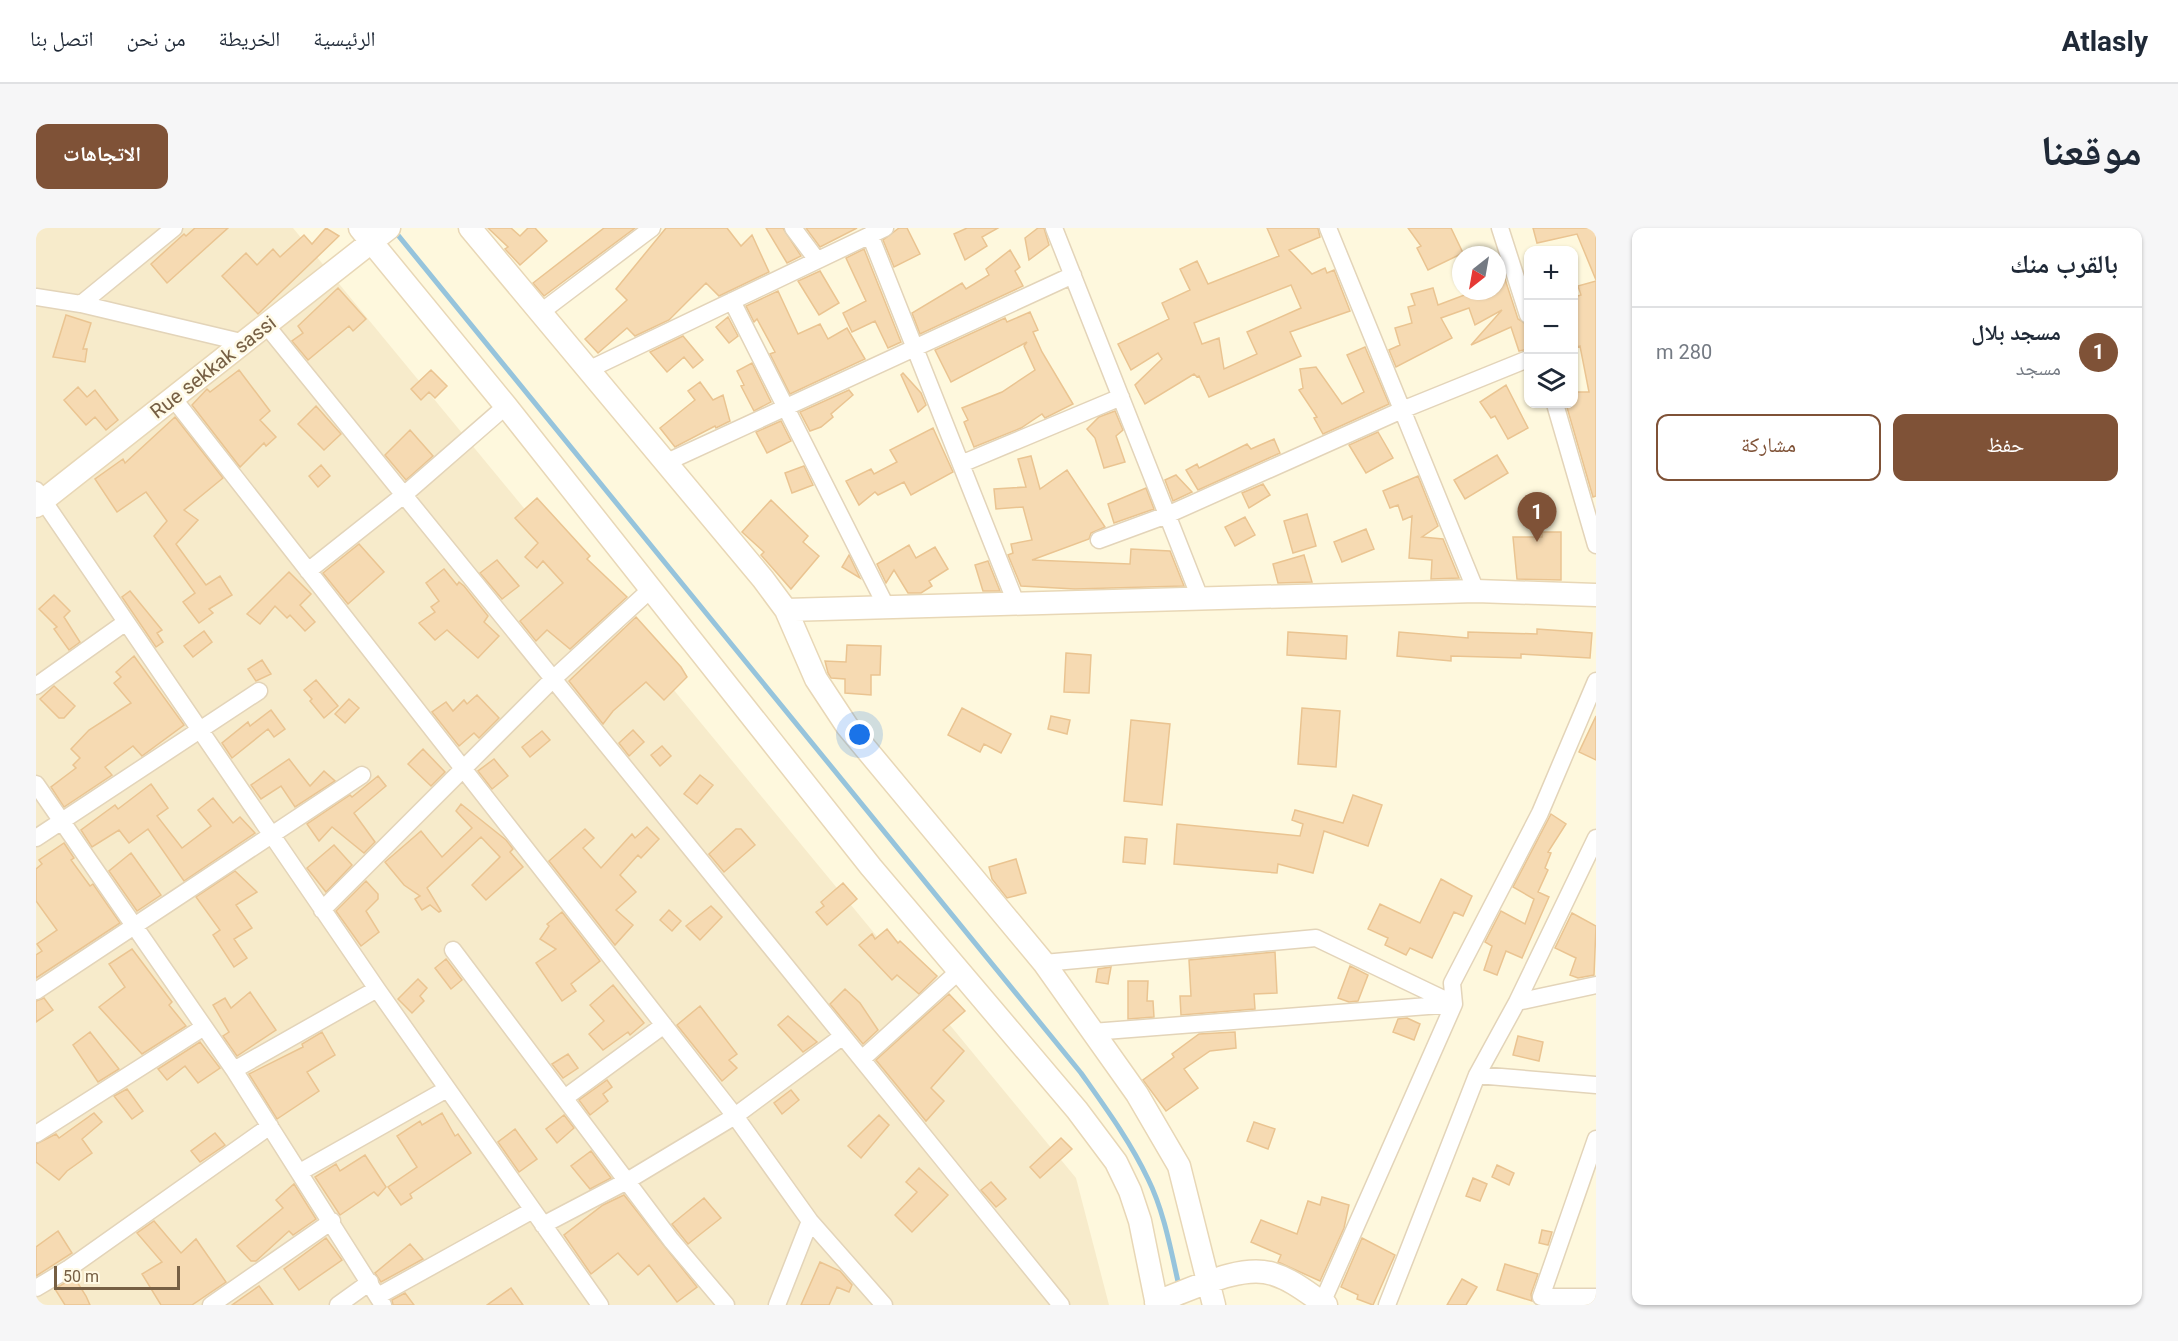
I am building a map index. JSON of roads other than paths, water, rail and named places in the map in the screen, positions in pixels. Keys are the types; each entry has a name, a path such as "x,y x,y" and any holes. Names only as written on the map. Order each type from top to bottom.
{"street":[{"path":"81,304 174,228"},
{"path":"470,228 667,462 786,610 816,679 847,726 1044,963 1137,1094 1179,1166 1212,1294"},
{"path":"541,312 652,228"},
{"path":"793,228 817,260"},
{"path":"1054,228 1200,598"},
{"path":"1328,228 1476,591"},
{"path":"1500,228 1524,303"},
{"path":"590,369 877,231 915,348 1016,603"},
{"path":"374,233 506,406 870,867 1077,1110 1116,1162 1130,1191 1140,1221 1157,1304 1212,1294 1230,1274 1243,1271 1271,1273 1288,1280 1324,1304 1454,1004 1452,984 1540,813 1596,681"},
{"name":"Rue sekkak sassi","path":"38,499 266,325 374,233"},
{"path":"667,462 1073,275"},
{"path":"36,297 81,304 241,342"},
{"path":"732,301 886,606"},
{"path":"266,325 1061,1305"},
{"path":"1099,540 1167,515 1402,410 1524,361"},
{"path":"961,464 1121,397"},
{"path":"173,398 735,1116 810,1221 884,1305"},
{"path":"308,571 405,494 506,406"},
{"path":"1556,408 1596,545"},
{"path":"38,499 201,730 377,989 600,1305"},
{"path":"322,910 464,770 553,678 650,590"},
{"path":"786,610 1476,591 1596,595"},
{"path":"36,686 126,622"},
{"path":"36,838 260,691"},
{"path":"36,991 362,775"},
{"path":"36,784 234,1070 377,1295"},
{"path":"1388,1305 1477,1075 1517,1002 1596,838"},
{"path":"1044,963 1316,938 1454,1004"},
{"path":"453,950 696,1272 726,1305"},
{"path":"862,1059 959,971"},
{"path":"1517,1002 1596,985"},
{"path":"234,1070 377,989"},
{"path":"1092,1032 1454,1004"},
{"path":"566,1097 664,1025"},
{"path":"36,1134 204,1027"},
{"path":"543,1225 627,1181 735,1116 843,1036"},
{"path":"1477,1075 1596,1084"},
{"path":"300,1172 447,1089"},
{"path":"36,1288 68,1269 270,1125"},
{"path":"1596,1139 1540,1297 1596,1297"},
{"path":"338,1305 377,1295 533,1210"},
{"path":"211,1305 332,1221"},
{"path":"777,1305 810,1221"}],"waterway":[{"path":"393,229 1081,1073 1125,1138 1154,1191 1163,1218 1179,1286"}],"place":[{"name":"مسجد بلال","path":"1537,542"}]}
